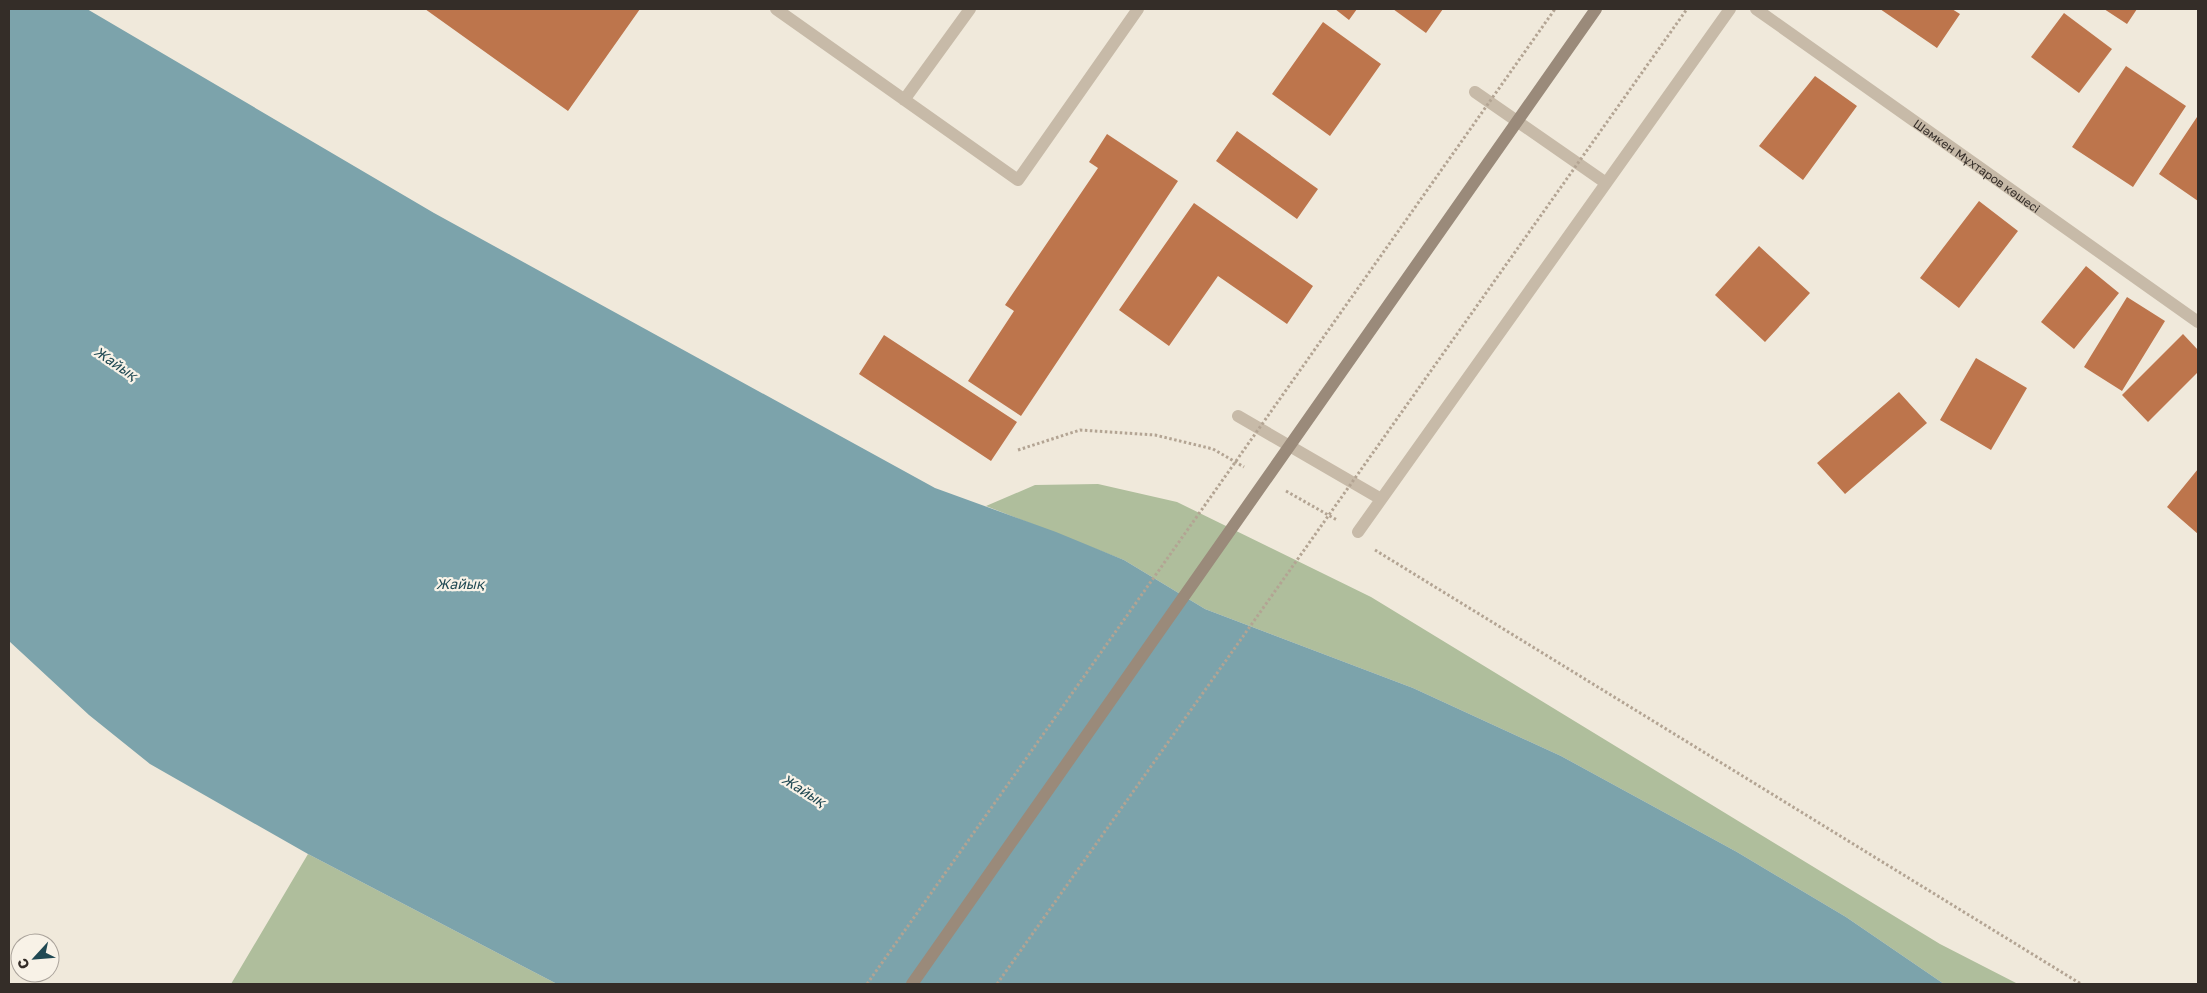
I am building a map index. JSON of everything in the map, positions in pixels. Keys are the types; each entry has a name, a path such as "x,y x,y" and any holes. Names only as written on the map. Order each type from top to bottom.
{"main road":[{"path":"912,984 1596,9"}],"street":[{"path":"776,9 1018,180 1138,9"},
{"path":"904,100 970,9"},
{"path":"1358,532 1730,9"},
{"name":"Шәмкен Мұхтаров көшесі","path":"1756,9 2198,322"},
{"path":"1475,92 1606,183"},
{"path":"1238,416 1380,499"}],"path":[{"path":"867,984 1555,9"},
{"path":"997,984 1687,9"},
{"path":"1018,450 1080,430 1155,435 1212,449 1247,469"},
{"path":"1281,488 1358,532 1380,555 2082,984"}],"green space":[{"path":"1098,484 1177,502 1371,597 1940,944 2018,984 1944,984 1846,917 1737,852 1561,756 1413,688 1205,609 1124,560 986,506 1035,485"},
{"path":"308,854 557,984 231,984"}],"water":[{"name":"Жайық","path":"9,9 87,9 434,213 935,488 1056,532 1124,560 1205,609 1413,688 1561,756 1737,852 1846,917 1944,984 557,984 308,854 150,764 89,715 9,641"}],"building":[{"path":"425,9 640,9 568,111"},
{"path":"1335,9 1357,9 1349,20"},
{"path":"1393,9 1443,9 1426,33"},
{"path":"1880,9 1952,9 1960,14 1937,48"},
{"path":"2104,9 2137,9 2127,24"},
{"path":"2064,13 2112,49 2079,93 2031,57"},
{"path":"1323,22 1381,64 1330,136 1272,94"},
{"path":"2126,66 2186,106 2133,187 2072,147"},
{"path":"1815,76 1857,106 1803,180 1759,146"},
{"path":"2198,118 2198,201 2159,174"},
{"path":"1237,131 1318,189 1297,219 1216,161"},
{"path":"1107,134 1178,181 1021,416 968,381 1014,311 1005,305 1098,168 1089,162"},
{"path":"1979,201 2018,231 1959,308 1920,278"},
{"path":"1194,203 1313,286 1287,324 1218,276 1169,346 1119,310"},
{"path":"1759,246 1810,293 1765,342 1715,295"},
{"path":"2086,266 2119,293 2074,349 2041,322"},
{"path":"2127,297 2165,321 2122,391 2084,367"},
{"path":"2183,334 2198,350 2198,372 2148,422 2122,395"},
{"path":"884,335 1017,422 991,461 859,374"},
{"path":"1976,358 2027,388 1991,450 1940,420"},
{"path":"1899,392 1927,423 1845,494 1817,463"},
{"path":"2198,469 2198,534 2167,507"}]}
